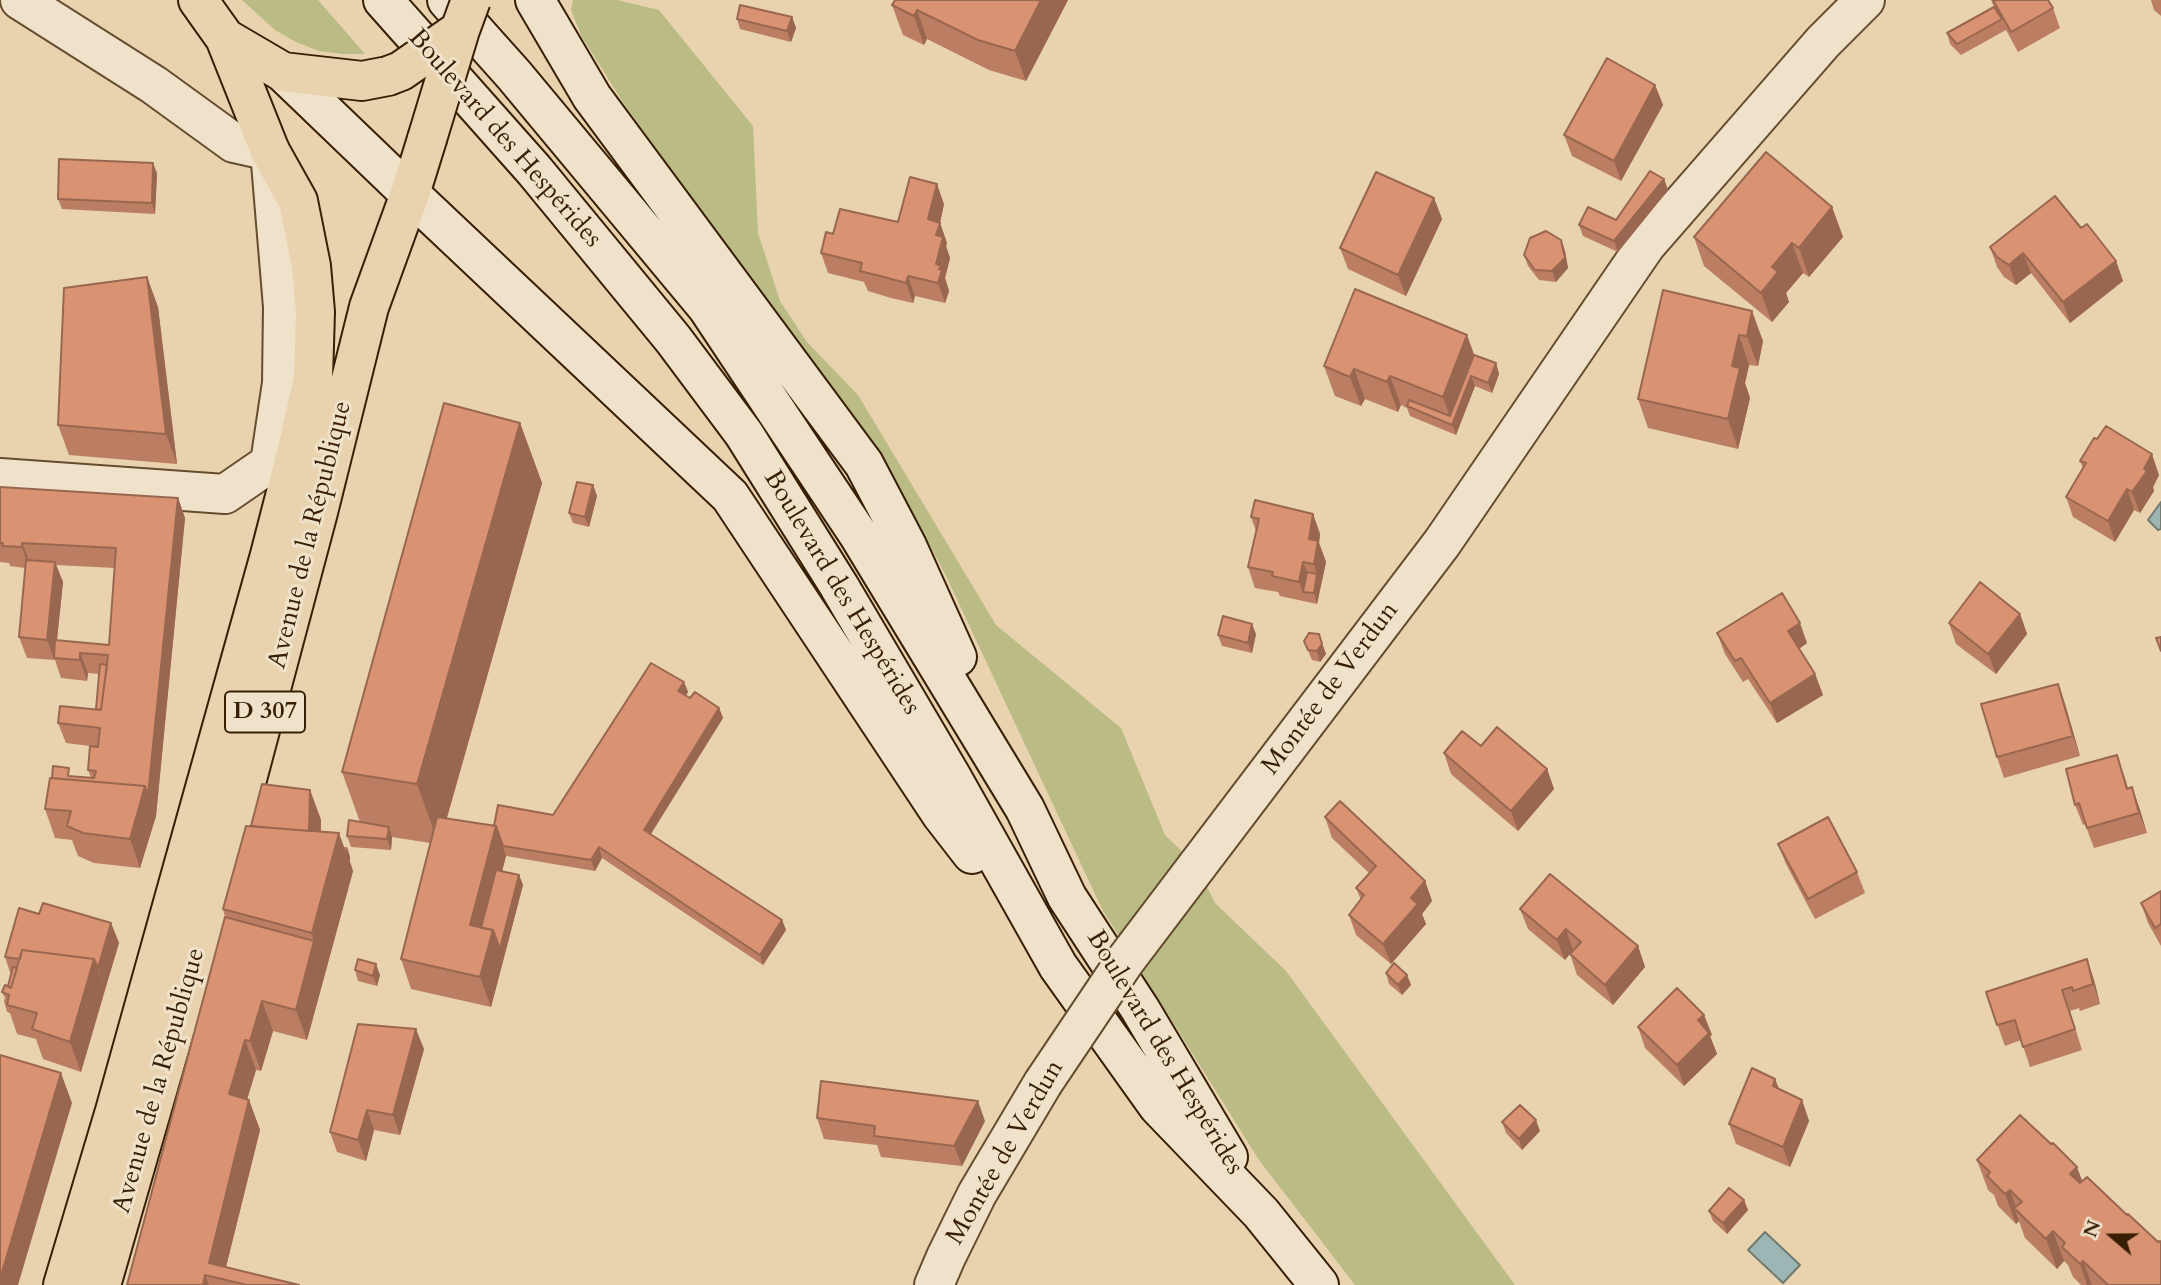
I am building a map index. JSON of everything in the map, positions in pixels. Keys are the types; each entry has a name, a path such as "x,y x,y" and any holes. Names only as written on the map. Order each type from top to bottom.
{"main road":[{"path":"20,0 154,85 234,143 270,151"},
{"path":"198,0 225,38 284,72 730,496 942,814 1058,966"},
{"name":"Boulevard des Hespérides","path":"383,0 534,170 673,340 744,434 839,586 1058,966 1158,1106 1261,1213 1319,1285"},
{"path":"536,0 592,97 864,464 907,545 1025,809"},
{"name":"Montée de Verdun","path":"934,1285 977,1194 1044,1083 1125,961 1442,543 1646,245 1823,42 1865,0"},
{"path":"284,72 362,81 388,76 401,71 459,10"},
{"name":"Avenue de la République","path":"101,1285 247,779 369,307 427,139 459,10"},
{"name":"Boulevard des Hespérides","path":"459,10 707,307 859,534 1025,809 1067,897 1140,1009 1261,1213"},
{"name":"Avenue de la République","path":"63,1285 115,1111 270,555 313,378 314,312 307,248 298,201 270,151 225,38"},
{"name":"Avenue de la République","path":"0,478 225,494 270,463 282,383 283,307 270,151"}],"green space":[{"path":"242,0 318,0 365,54 319,51 296,42 275,30"},
{"path":"573,0 617,0 659,10 753,126 758,233 780,301 807,342 858,395 996,625 1121,728 1165,835 1197,866 1215,903 1286,971 1515,1285 1355,1285 1259,1160 1102,909 946,576 894,478 624,104 582,37 571,10"}],"water":[{"path":"2161,502 2161,529 2158,530 2148,520"},
{"path":"1765,1232 1800,1265 1783,1283 1748,1250"}],"building":[{"path":"895,0 1041,0 1015,51 978,40 917,10 914,16 892,5"},
{"path":"1993,0 2048,0 2053,8 2011,32"},
{"path":"740,5 792,17 787,31 737,19"},
{"path":"1994,7 2002,19 1957,44 1947,33"},
{"path":"1607,58 1655,85 1614,161 1564,135"},
{"path":"1766,152 1832,207 1799,248 1792,243 1772,267 1778,272 1761,293 1694,237"},
{"path":"59,159 153,163 152,203 58,199"},
{"path":"1650,171 1664,179 1614,241 1579,225 1588,207 1616,220"},
{"path":"1376,172 1434,198 1398,275 1340,248"},
{"path":"910,177 937,184 928,219 940,223 936,235 943,237 936,264 941,266 939,269 942,270 938,283 908,276 906,283 860,271 862,263 821,253 826,232 833,234 840,209 898,222"},
{"path":"2055,196 2081,228 2087,224 2116,261 2063,302 2023,253 2009,265 1997,257 1990,247"},
{"path":"1546,231 1561,240 1565,258 1552,271 1535,270 1524,255 1530,238"},
{"path":"147,277 166,434 58,425 64,288"},
{"path":"1355,289 1467,335 1443,397 1390,376 1387,382 1354,369 1350,377 1324,366"},
{"path":"1663,290 1752,311 1747,336 1739,335 1732,366 1740,368 1728,419 1638,399"},
{"path":"1474,355 1496,363 1488,383 1471,376 1452,425 1407,406 1409,400 1450,416"},
{"path":"444,403 520,423 417,784 342,772"},
{"path":"2106,426 2152,454 2144,469 2147,471 2132,492 2127,489 2108,521 2066,497 2086,463 2080,461 2094,438 2097,439"},
{"path":"577,482 593,485 585,517 569,513"},
{"path":"0,487 178,498 148,795 145,786 52,778 53,766 69,768 68,776 94,778 96,771 88,770 90,746 98,747 100,728 58,723 60,706 101,710 108,655 80,653 80,660 54,658 55,640 109,645 116,548 22,543 22,547 2,546"},
{"path":"1255,500 1313,514 1309,539 1318,541 1314,564 1303,562 1299,582 1272,576 1273,572 1248,567 1259,519 1251,517"},
{"path":"26,560 55,562 47,640 19,637"},
{"path":"1307,572 1317,574 1314,593 1303,592"},
{"path":"1980,582 2020,614 1988,654 1949,623"},
{"path":"1782,593 1800,623 1788,631 1815,674 1770,703 1741,658 1735,661 1717,633"},
{"path":"1223,616 1252,624 1248,643 1218,635"},
{"path":"1309,633 1319,634 1322,644 1317,651 1308,650 1304,641"},
{"path":"2161,637 2161,651 2156,638"},
{"path":"651,663 684,682 678,691 690,698 695,692 719,708 644,830 782,920 760,955 599,847 591,860 503,846 494,826 498,805 553,815"},
{"path":"100,664 107,665 101,710 96,709"},
{"path":"2058,684 2073,736 1997,757 1981,704"},
{"path":"1497,727 1547,769 1511,811 1444,753 1462,731 1481,746"},
{"path":"2117,755 2127,789 2132,787 2139,813 2087,828 2079,803 2075,805 2066,769"},
{"path":"50,778 145,786 130,839 83,833 67,826 71,811 45,809"},
{"path":"262,784 310,790 309,831 251,826"},
{"path":"1340,801 1425,881 1411,898 1418,904 1383,944 1349,915 1364,895 1356,888 1376,866 1325,817"},
{"path":"437,817 496,826 470,925 493,930 480,977 401,959"},
{"path":"1828,817 1857,872 1808,899 1778,844"},
{"path":"349,820 389,827 387,839 347,836"},
{"path":"246,826 339,833 312,933 223,909"},
{"path":"496,870 519,875 500,949 493,930 481,928"},
{"path":"1550,874 1638,946 1605,985 1570,954 1581,942 1566,929 1557,940 1520,909"},
{"path":"2161,891 2161,924 2155,928 2141,903"},
{"path":"43,903 111,923 98,968 94,959 22,950 20,959 5,957 19,908 39,914"},
{"path":"225,917 314,941 296,1010 262,1001 250,1041 245,1040 229,1094 249,1100 209,1263 299,1285 247,1285 205,1275 203,1285 127,1285"},
{"path":"22,950 94,959 70,1042 32,1029 37,1013 7,1005 9,995 2,992 5,985 11,988"},
{"path":"358,959 376,964 373,976 355,970"},
{"path":"2087,959 2093,984 2073,991 2072,987 2062,990 2075,1029 2023,1047 2015,1020 1997,1025 1986,992"},
{"path":"1394,963 1407,975 1398,985 1386,973"},
{"path":"13,967 17,968 11,988 8,986"},
{"path":"1677,988 1704,1015 1698,1020 1709,1033 1677,1065 1638,1027"},
{"path":"358,1024 416,1029 393,1115 367,1110 358,1140 330,1132"},
{"path":"0,1055 61,1073 0,1279"},
{"path":"1752,1068 1775,1079 1773,1086 1802,1100 1783,1147 1729,1124"},
{"path":"821,1081 978,1101 954,1146 874,1136 875,1126 817,1118"},
{"path":"1520,1105 1536,1120 1519,1139 1502,1122"},
{"path":"2020,1115 2077,1167 2070,1174 2080,1183 2087,1177 2127,1215 2161,1242 2161,1285 2108,1285 2083,1261 2080,1264 2062,1247 2065,1243 2053,1231 2046,1239 2014,1208 2022,1202 2010,1190 2005,1194 1987,1176 1990,1172 1977,1160"},
{"path":"1729,1188 1744,1200 1723,1223 1709,1211"}]}
